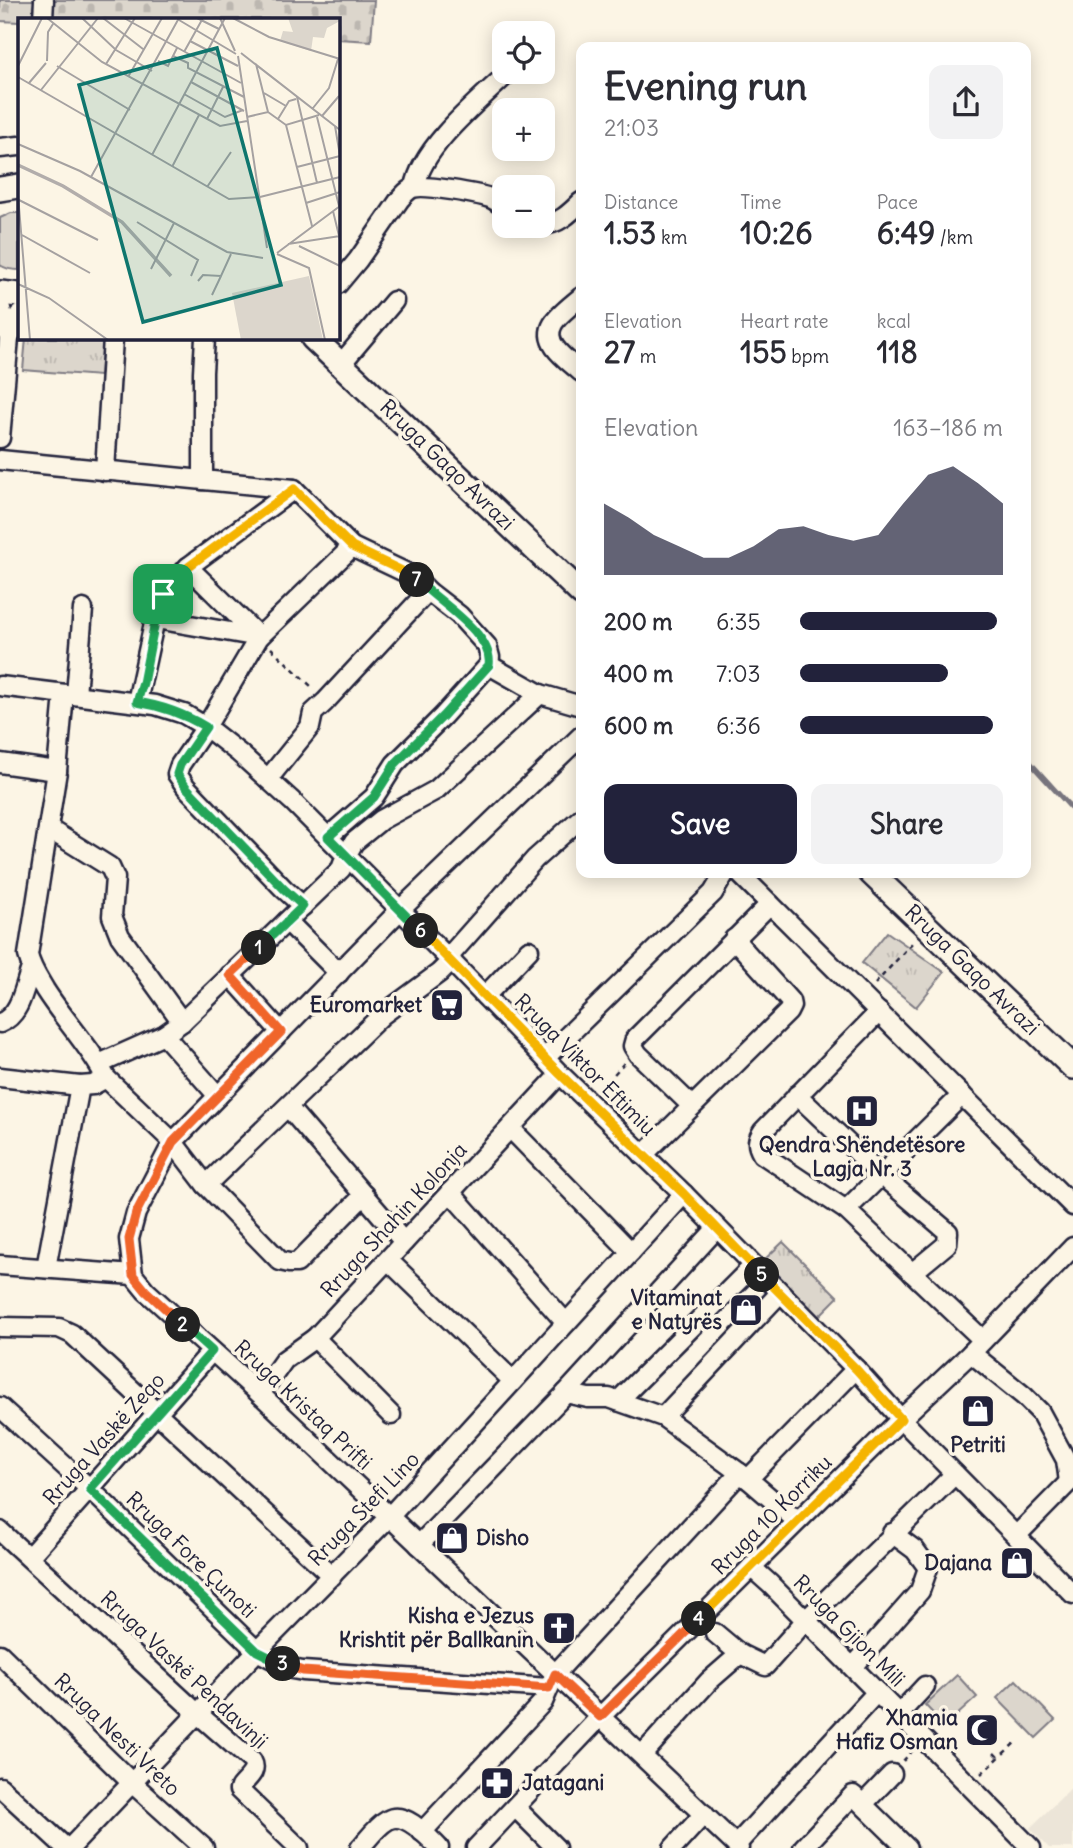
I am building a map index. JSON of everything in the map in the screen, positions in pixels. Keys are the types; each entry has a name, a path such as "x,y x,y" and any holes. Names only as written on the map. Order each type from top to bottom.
{"main road":[{"path":"0,189 18,186"},
{"path":"0,293 18,295"},
{"name":"Rruga Gaqo Avrazi","path":"315,340 576,588"},
{"name":"Rruga Gaqo Avrazi","path":"876,878 1073,1067"}],"street":[{"path":"43,18 44,0"},
{"path":"415,187 417,176 426,159 452,127 497,84"},
{"path":"0,148 18,146"},
{"path":"340,282 409,190 428,187 492,199"},
{"path":"555,222 576,206"},
{"path":"341,364 394,301"},
{"path":"576,302 553,324 550,335 554,347 576,367"},
{"path":"0,304 9,338 0,438"},
{"path":"9,338 18,318"},
{"path":"105,471 113,340"},
{"path":"203,480 205,340"},
{"path":"0,460 294,489 352,547 415,577 459,615 487,646 489,665 395,764 374,797 328,837"},
{"path":"137,702 163,594 188,567 294,489"},
{"path":"303,906 195,797 177,774 259,637 352,547"},
{"path":"188,567 259,637"},
{"path":"268,779 310,727 313,713 428,591"},
{"path":"83,609 28,955 31,968 58,1011 103,1071 173,1142 206,1185 280,1261 297,1263 364,1195"},
{"path":"156,619 259,637"},
{"path":"489,665 540,694 576,705"},
{"name":"Rruga Viktor Eftimiu","path":"0,686 155,705 184,714 206,727 239,753 328,837 560,1074 684,1194 1072,1592"},
{"path":"0,1077 80,1086 93,1084 103,1071 164,1035 182,1022 341,869 354,842 381,820 436,790 540,694"},
{"path":"0,1265 133,1275 129,1239 136,1213 173,1142 400,910 576,741"},
{"path":"0,763 57,771"},
{"path":"206,1185 382,1015 439,973 451,961 452,953 535,859 576,822"},
{"path":"49,829 110,867 115,878 112,916 120,936 182,1022"},
{"path":"545,1058 713,893 721,878"},
{"path":"744,878 1073,1206"},
{"path":"692,1106 638,1054 633,1046 635,1039 770,904"},
{"path":"287,921 338,973"},
{"path":"643,1155 791,1006 790,1000 734,939"},
{"path":"485,996 529,950"},
{"path":"0,1023 16,1012 31,968"},
{"path":"230,975 281,1032"},
{"path":"879,1012 763,1131 757,1140 758,1146 762,1154 846,1210 912,1273 1040,1412 1066,1460 1071,1480 1016,1536"},
{"path":"164,1035 218,1096"},
{"name":"Rruga Shahin Kolonja","path":"260,1394 284,1360 315,1338 560,1074"},
{"path":"46,1269 80,1086"},
{"path":"846,1210 962,1095"},
{"path":"797,1096 881,1175 948,1232 947,1244 912,1273"},
{"path":"288,1107 404,1242"},
{"path":"510,1128 631,1252"},
{"path":"450,1192 566,1323"},
{"name":"Rruga Stefi Lino","path":"68,1848 389,1517 684,1194"},
{"path":"419,1545 566,1393 717,1228"},
{"name":"Rruga 10 Korriku","path":"476,1848 600,1717 977,1346 1073,1247"},
{"path":"388,1260 513,1381"},
{"path":"618,1401 753,1266"},
{"name":"Rruga Kristaq Prifti","path":"133,1275 146,1291 260,1394 419,1545 552,1681 600,1717 738,1847"},
{"path":"663,1417 780,1293"},
{"path":"0,1327 59,1328 72,1334 332,1576"},
{"path":"315,1338 391,1415"},
{"name":"Rruga Vaskë Zeqo","path":"29,1557 212,1351"},
{"path":"422,1832 543,1702 552,1681 744,1476 856,1369"},
{"path":"566,1393 588,1398 609,1398 663,1417 744,1476 790,1515 800,1519"},
{"name":"Rruga Fore Çunoti","path":"0,1407 90,1489 257,1651 292,1669 552,1681"},
{"path":"715,1633 740,1654 765,1666 806,1620 892,1533 955,1474"},
{"name":"Rruga Vaskë Pendavinji","path":"0,1531 252,1761 255,1770 239,1790 299,1848"},
{"path":"853,1667 920,1591 928,1568 915,1550 892,1533"},
{"name":"Rruga Gjion Mili","path":"751,1567 1031,1848"},
{"name":"Rruga Nesti Vreto","path":"0,1654 131,1782 204,1848"},
{"path":"642,1755 709,1681 740,1654"},
{"path":"899,1714 925,1686"},
{"path":"738,1847 877,1692"},
{"path":"863,1804 892,1774"},
{"path":"0,1787 68,1848"},
{"path":"803,1848 853,1795 908,1848"},
{"path":"515,1807 556,1848"},
{"path":"673,1848 704,1814"},
{"path":"360,1848 385,1821 394,1817 404,1818 439,1848"}],"path":[{"path":"259,637 325,702"},
{"path":"879,980 920,934"},
{"path":"589,1102 636,1050"},
{"path":"969,1786 1017,1741"},
{"path":"993,1753 999,1758"}],"shaded area":[{"path":"1073,1786 1073,1848 1049,1848 1030,1828"}],"green space":[{"path":"0,0 374,0 371,41 340,39 340,18 18,18 18,22 0,21"},
{"path":"18,213 18,270 0,265 0,218"},
{"path":"26,340 103,340 100,376 23,370"},
{"path":"887,932 944,972 916,1007 862,963"},
{"path":"783,1242 838,1297 818,1317 763,1261"},
{"path":"957,1675 977,1697 945,1726 925,1705"},
{"path":"1016,1680 1055,1720 1036,1738 997,1698"}],"waterway":[{"path":"1031,764 1073,810"}],"place":[{"name":"Euromarket","path":"447,1005"},
{"name":"Qendra Shëndetësore Lagja Nr. 3","path":"862,1111"},
{"name":"Vitaminat e Natyrës","path":"746,1310"},
{"name":"Petriti","path":"978,1411"},
{"name":"Disho","path":"452,1538"},
{"name":"Dajana","path":"1017,1563"},
{"name":"Kisha e Jezus Krishtit për Ballkanin","path":"559,1628"},
{"name":"Xhamia Hafiz Osman","path":"982,1730"},
{"name":"Jatagani","path":"497,1783"}],"route":[{"path":"294,489 352,547 415,577 459,615 487,646 489,665 395,764 374,797 328,837 560,1074 684,1194 856,1369 901,1419 600,1717 555,1674 549,1688 292,1669 257,1651 90,1489 212,1351 146,1291 133,1275 129,1239 136,1213 173,1142 281,1032 230,975 303,906 186,787 177,774 180,765 206,727 184,714 137,702 163,594 188,567 294,489"}]}
